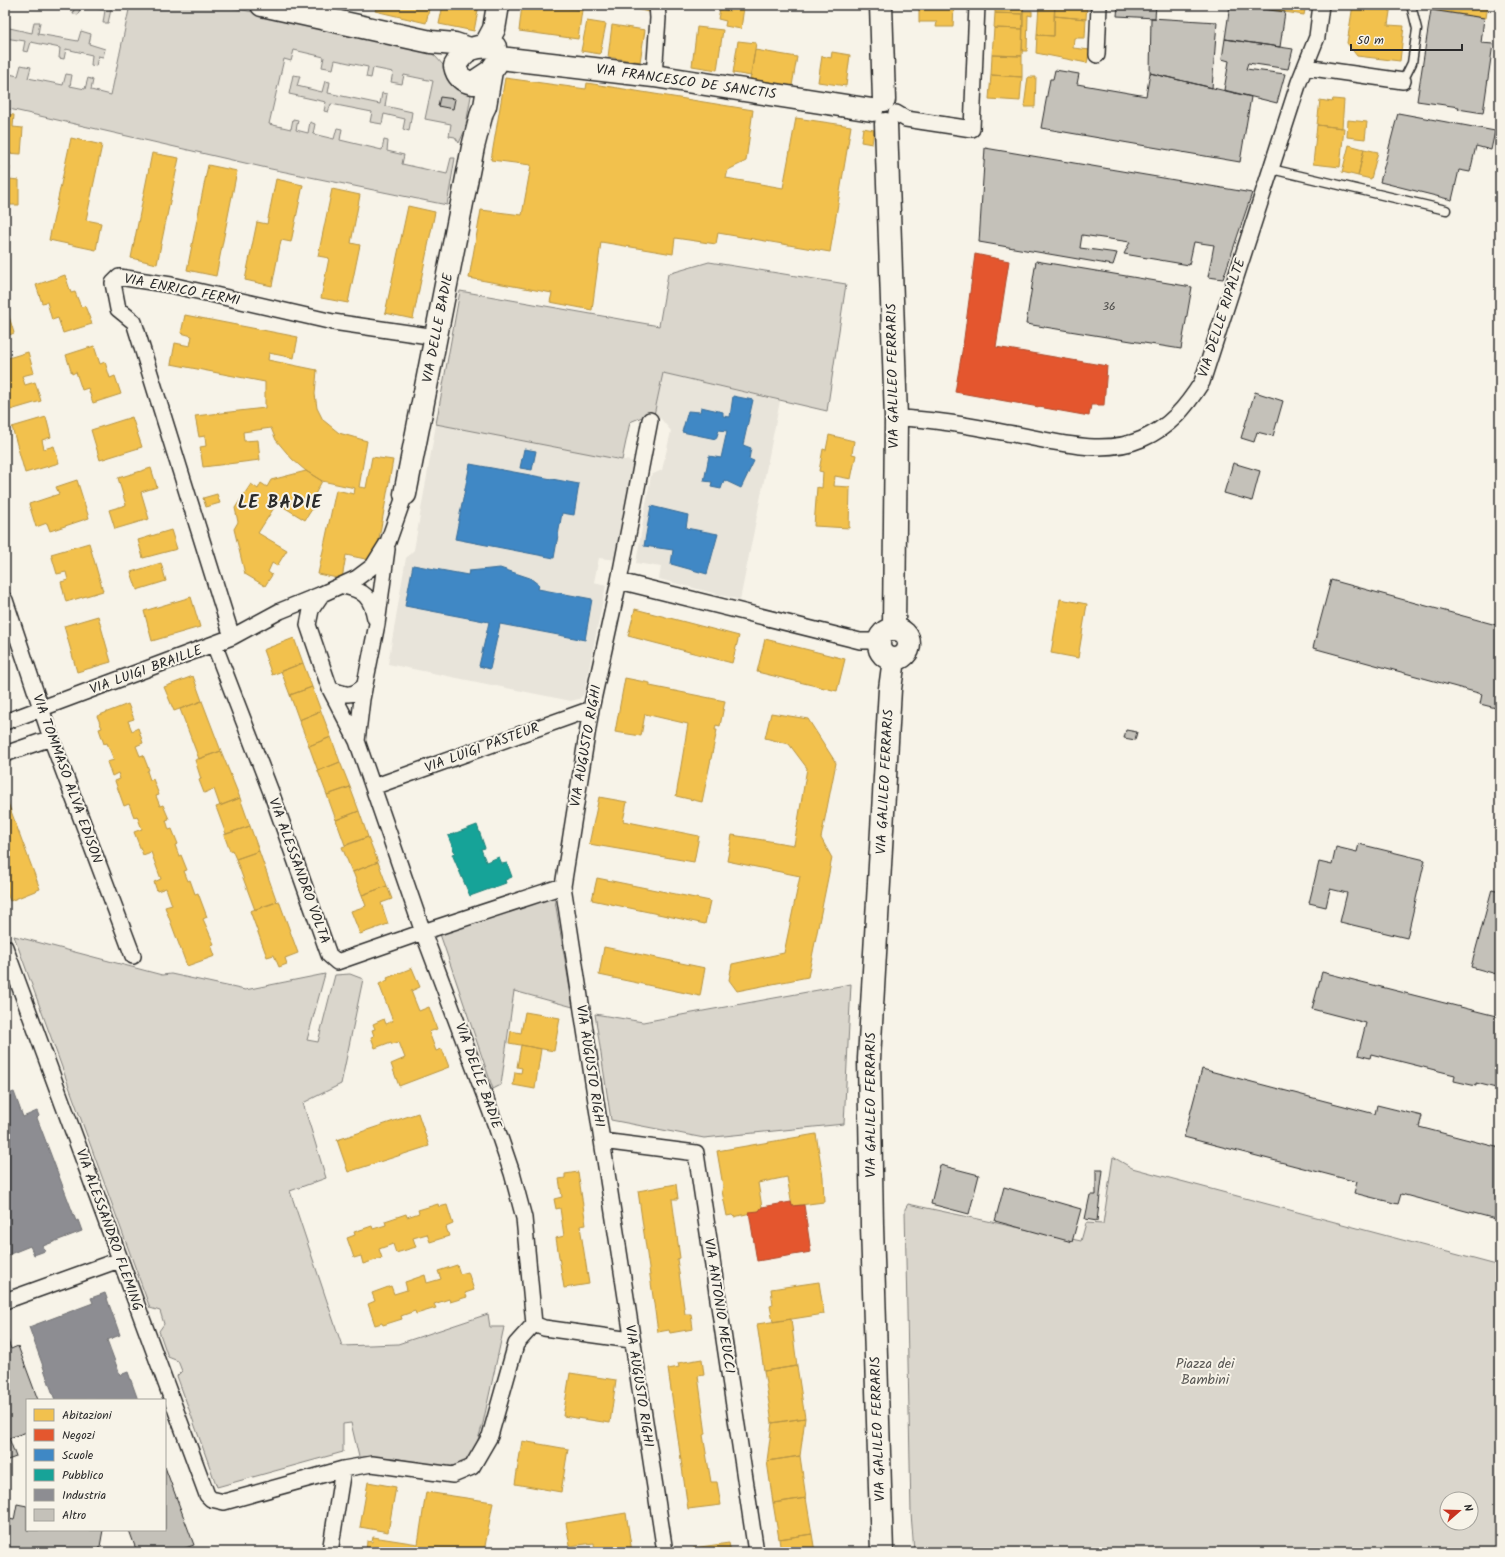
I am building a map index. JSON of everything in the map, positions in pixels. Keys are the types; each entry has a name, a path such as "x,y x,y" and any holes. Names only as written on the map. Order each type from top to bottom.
{"street":[{"name":"VIA FRANCESCO DE SANCTIS","path":"262,5 431,42 455,44 487,55 654,76 885,112"},
{"name":"VIA DELLE BADIE","path":"322,594 343,586 374,566 388,542 405,494 473,147 485,106 487,55 498,5"},
{"path":"654,76 658,18 657,5"},
{"name":"VIA GALILEO FERRARIS","path":"881,5 896,418 886,635 904,633 909,645 905,654 894,659 890,689 869,1059 872,1226 882,1552"},
{"path":"885,112 906,119 972,129 977,5"},
{"path":"1097,55 1099,5"},
{"name":"VIA DELLE RIPALTE","path":"896,418 934,421 1090,446 1114,446 1141,440 1166,425 1186,406 1202,382 1305,67 1317,37 1322,5"},
{"path":"431,42 455,66 457,73 462,79 487,55"},
{"path":"1305,67 1403,81"},
{"name":"VIA ENRICO FERMI","path":"232,637 134,322 118,309 113,283 118,277 164,284 333,322 436,337"},
{"name":"VIA AUGUSTO RIGHI","path":"650,420 619,581 591,709 563,886 631,1340 664,1548"},
{"name":"VIA DELLE BADIE","path":"358,741 365,685 377,624 388,542"},
{"path":"619,581 860,641 886,635"},
{"name":"VIA DELLE BADIE","path":"343,586 355,588 365,594 371,602 377,624"},
{"path":"308,625 311,610 322,594"},
{"name":"VIA LUIGI BRAILLE","path":"5,722 232,637 283,610 322,594"},
{"name":"VIA TOMMASO ALVA EDISON","path":"5,600 51,738 133,956"},
{"path":"283,610 295,610 308,625"},
{"name":"VIA DELLE BADIE","path":"308,625 330,689 358,741 423,932 496,1126 512,1173 524,1218 534,1324"},
{"name":"VIA ALESSANDRO VOLTA","path":"214,644 271,792 329,955 337,962 563,886"},
{"path":"330,689 346,696 354,694 365,685"},
{"name":"VIA LUIGI PASTEUR","path":"373,787 591,709"},
{"path":"5,754 51,738"},
{"name":"VIA ALESSANDRO FLEMING","path":"5,947 119,1260 207,1495 218,1502 224,1502 343,1469"},
{"name":"VIA ANTONIO MEUCCI","path":"602,1141 696,1153 756,1552"},
{"path":"5,1302 119,1260"},
{"path":"330,1552 343,1469 372,1464 453,1475 472,1467 490,1436 516,1344 534,1324 544,1328 631,1340"}],"lane":[{"path":"1403,81 1412,63 1417,29 1411,5"},
{"path":"1271,169 1446,210"}],"shaded area":[{"path":"663,373 780,401 740,600 659,579 661,567 636,563 651,475 662,470 671,431 661,419 654,415"},
{"path":"436,424 636,462 617,560 599,558 594,582 606,585 584,694 579,699 571,701 388,664 406,558 414,550"}],"green space":[{"path":"75,5 112,5 108,23 103,23 105,10 81,6 78,15 73,14"},
{"path":"130,5 220,5 425,49 435,56 471,96 465,130 459,143 455,137 449,136 451,124 425,119 433,81 404,75 402,84 391,82 393,72 373,68 371,78 366,77 368,67 335,60 333,69 322,67 324,57 294,50 291,61 284,59 269,124 291,129 293,119 298,120 296,130 308,133 310,122 315,124 313,134 334,139 337,128 342,129 340,140 382,150 384,140 388,141 387,151 404,155 402,164 447,174 451,158 455,158 447,205 271,169 5,108 5,73 18,76 21,65 31,67 28,78 63,85 66,74 72,75 70,86 85,89 88,78 93,80 91,90 111,95"},
{"path":"34,22 40,22 38,34 78,41 81,31 91,34 89,44 105,49 103,57 98,56 96,66 91,65 92,55 66,49 64,59 59,58 60,48 31,42 28,52 23,51 25,41 5,38 5,27 32,33"},
{"path":"293,75 300,76 297,86 322,92 325,81 330,82 328,93 380,104 382,93 387,94 385,106 412,112 409,131 403,129 405,119 384,114 382,124 370,122 372,112 331,104 328,112 324,111 326,102 289,94"},
{"path":"709,262 846,284 827,411 663,373 654,415 647,415 630,422 622,460 436,424 460,291 659,326 668,274"},
{"path":"554,895 573,1007 514,991 501,1085 493,1089 440,934"},
{"path":"14,936 162,975 171,974 245,990 325,974 307,1040 318,1042 335,975 350,974 363,979 341,1084 303,1103 326,1178 290,1191 342,1346 398,1344 488,1314 490,1327 504,1327 483,1423 477,1443 468,1462 457,1467 447,1468 394,1458 359,1457 351,1423 343,1424 343,1452 217,1487 177,1376 182,1371 178,1361 168,1357 159,1331 164,1324 160,1311 150,1308"},
{"path":"851,984 844,1124 704,1138 611,1120 595,1014 643,1022"},
{"name":"Piazza dei Bambini","path":"1113,1157 1132,1168 1500,1266 1500,1552 914,1552 911,1513 905,1209 908,1204 1081,1241 1086,1223 1103,1224"}],"building: Abitazioni":[{"path":"377,5 430,5 426,23 375,11"},
{"path":"443,5 479,5 474,31 439,24"},
{"path":"522,5 551,5 582,10 578,39 519,31"},
{"path":"603,5 618,5 617,8"},
{"path":"618,5 648,5 649,12"},
{"path":"731,5 744,7 741,29 725,26 726,21 718,19 720,9 730,11"},
{"path":"919,5 954,5 953,27 936,27 937,22 919,22"},
{"path":"995,5 1024,5 1023,14 995,13"},
{"path":"1039,5 1055,5 1054,36 1037,35"},
{"path":"1055,5 1087,5 1086,19 1054,16"},
{"path":"1240,5 1306,5 1304,15"},
{"path":"1353,5 1391,5 1388,25 1404,26 1400,61 1357,56 1347,43"},
{"path":"1432,5 1488,5 1486,18 1431,10"},
{"path":"1023,11 1032,11 1032,16 1028,15 1027,51 1022,51"},
{"path":"995,13 1023,14 1023,29 994,28"},
{"path":"1054,16 1086,19 1085,38 1074,38 1073,48 1090,50 1087,63 1036,53 1037,35 1054,36"},
{"path":"587,21 606,24 600,54 581,51"},
{"path":"612,25 645,30 640,62 608,57"},
{"path":"697,27 723,30 717,70 692,66"},
{"path":"994,28 1023,29 1022,56 992,55"},
{"path":"738,41 756,43 751,76 733,73"},
{"path":"755,50 797,57 792,86 750,79"},
{"path":"832,52 850,55 846,86 818,82 822,56 831,58"},
{"path":"992,55 1022,56 1022,77 991,75"},
{"path":"991,75 1022,77 1020,101 989,99"},
{"path":"1028,77 1036,77 1035,107 1024,107"},
{"path":"505,78 586,89 587,83 753,110 746,161 728,170 726,178 783,188 796,118 851,126 830,252 718,233 716,244 675,238 673,254 601,242 592,310 550,302 552,293 469,278 481,210 522,215 531,165 491,160"},
{"path":"1333,99 1344,100 1342,128 1317,125 1320,100 1332,102"},
{"path":"5,114 14,115 13,127 23,128 21,154 5,153"},
{"path":"1348,120 1367,122 1365,139 1347,137"},
{"path":"1317,125 1344,128 1340,167 1313,164"},
{"path":"863,128 874,130 872,144 861,142"},
{"path":"71,138 102,145 86,220 101,223 96,250 49,240"},
{"path":"1349,145 1364,149 1358,176 1342,172"},
{"path":"1364,149 1378,152 1371,179 1358,176"},
{"path":"152,153 179,158 157,264 131,258"},
{"path":"208,165 237,171 216,276 187,270"},
{"path":"5,167 10,167 9,179 19,180 19,205 6,205"},
{"path":"276,179 303,185 291,242 281,240 272,286 245,280 257,222 267,224"},
{"path":"332,189 360,195 351,243 360,245 348,303 321,298 329,258 318,256"},
{"path":"408,206 435,212 413,319 385,313"},
{"path":"65,275 71,293 75,292 81,307 85,306 92,324 63,333 58,318 52,320 47,302 42,303 36,285"},
{"path":"8,313 14,333 5,337 5,314"},
{"path":"185,315 298,337 294,358 269,353 268,360 317,370 315,394 317,408 323,420 339,433 367,441 359,487 366,488 372,457 393,460 375,561 346,555 342,579 318,574 336,490 354,494 355,488 322,481 306,471 292,459 276,440 271,428 243,432 244,441 258,440 260,460 203,467 200,447 206,446 205,436 199,437 195,416 265,408 265,382 171,364 175,343 190,346 192,336 181,333"},
{"path":"94,346 100,364 105,362 110,378 115,376 121,394 93,403 88,388 82,390 76,372 72,374 66,355"},
{"path":"28,352 34,373 22,376 25,385 35,382 41,401 7,411 5,392 10,390 7,380 5,381 5,359"},
{"path":"46,417 51,437 42,440 44,449 54,446 59,463 25,473 12,427"},
{"path":"132,417 142,447 100,460 91,430"},
{"path":"829,435 854,441 852,454 856,455 851,479 835,476 834,486 850,487 849,528 814,526 817,487 822,488 823,472 819,471 823,449 826,450"},
{"path":"151,468 157,487 141,492 149,519 115,529 109,510 126,505 118,478"},
{"path":"306,471 322,481 312,500 316,503 305,520 277,503 258,533 287,550 277,566 272,563 268,572 272,575 265,586 245,574 234,529 238,522 235,508 251,484 258,489 261,483 267,487 271,480"},
{"path":"77,480 89,518 50,531 47,523 36,527 29,504 59,494 56,487"},
{"path":"217,494 220,503 206,507 203,498"},
{"path":"171,530 177,549 143,558 138,540"},
{"path":"89,543 103,591 66,602 61,582 68,580 66,572 57,574 51,554"},
{"path":"161,563 166,581 137,590 131,572"},
{"path":"191,597 200,627 152,641 144,611"},
{"path":"1060,599 1087,604 1078,658 1051,653"},
{"path":"635,609 739,636 732,663 628,636"},
{"path":"98,616 111,662 77,672 64,626"},
{"path":"294,638 303,663 272,675 263,650"},
{"path":"765,639 845,659 837,691 757,672"},
{"path":"303,663 312,687 290,695 281,671"},
{"path":"193,676 202,701 174,711 164,687"},
{"path":"625,678 650,683 650,686 725,701 720,726 716,725 715,730 717,730 702,802 676,796 688,724 645,714 641,736 615,732"},
{"path":"312,687 321,711 299,720 290,695"},
{"path":"202,701 221,751 199,759 180,709"},
{"path":"128,704 134,719 128,721 132,731 138,728 143,743 136,746 140,756 143,755 149,770 147,771 150,780 153,779 159,795 156,796 160,806 163,805 169,819 166,820 169,830 172,829 178,844 175,845 187,870 184,871 188,881 190,880 195,894 198,893 207,917 203,919 214,944 211,945 215,956 187,966 165,907 172,905 166,888 157,891 154,882 161,879 151,852 143,855 134,832 142,829 137,816 134,817 129,804 124,806 115,781 120,779 118,773 112,776 107,762 114,760 107,743 104,744 99,729 102,728 97,716"},
{"path":"321,711 331,737 309,746 299,720"},
{"path":"771,713 808,719 836,763 821,838 832,858 808,977 737,991 729,980 732,964 784,953 800,876 727,861 732,835 794,845 807,768 789,744 765,738"},
{"path":"331,737 340,762 318,771 309,746"},
{"path":"221,751 240,798 220,806 214,789 204,793 199,780 201,779 195,760"},
{"path":"340,762 350,787 327,795 318,771"},
{"path":"350,787 359,811 336,820 327,795"},
{"path":"5,795 40,889 10,901 5,888"},
{"path":"599,797 627,802 623,821 699,836 694,862 589,844"},
{"path":"240,798 250,826 226,834 216,807"},
{"path":"359,811 368,837 345,845 336,820"},
{"path":"250,826 259,851 236,859 232,850 230,851 224,835"},
{"path":"368,837 378,862 352,872 342,847"},
{"path":"259,851 277,902 255,910 236,859"},
{"path":"378,862 387,886 362,895 353,872"},
{"path":"597,878 710,901 705,924 592,900"},
{"path":"387,886 392,899 381,903 388,924 360,934 351,911 366,906 362,895"},
{"path":"279,901 298,953 285,958 287,964 279,967 274,955 267,957 250,911"},
{"path":"604,947 705,968 700,996 599,975"},
{"path":"412,968 420,987 411,991 419,1011 429,1007 437,1029 429,1032 436,1051 442,1049 449,1067 399,1086 391,1064 405,1058 399,1042 392,1044 391,1042 375,1048 371,1037 374,1036 372,1030 375,1029 373,1024 384,1019 386,1024 393,1021 379,984 388,980 387,978"},
{"path":"525,1012 560,1018 554,1051 509,1043 511,1031 521,1033"},
{"path":"521,1045 541,1049 535,1089 513,1085 515,1072 521,1073 522,1068 517,1067"},
{"path":"418,1113 429,1146 348,1172 337,1140"},
{"path":"816,1134 823,1177 824,1202 792,1206 787,1177 758,1183 762,1207 759,1211 734,1217 732,1215 727,1216 717,1151"},
{"path":"578,1172 586,1225 580,1226 589,1284 564,1288 556,1238 564,1236 560,1208 556,1209 554,1199 562,1197 559,1179 565,1178 565,1174"},
{"path":"676,1184 678,1199 672,1199 680,1258 677,1259 685,1314 691,1314 693,1329 670,1333 669,1330 658,1332 638,1191"},
{"path":"438,1204 439,1207 447,1205 453,1224 446,1227 449,1236 430,1242 427,1234 413,1238 416,1247 396,1253 393,1244 379,1249 382,1258 363,1264 361,1256 354,1258 347,1238 355,1235 354,1232 372,1226 373,1229 386,1225 385,1221 406,1214 407,1217 419,1213 418,1210"},
{"path":"457,1265 460,1274 468,1272 474,1290 465,1293 467,1297 450,1302 449,1299 434,1304 436,1308 416,1314 415,1311 401,1316 402,1319 383,1325 382,1323 375,1325 368,1304 375,1301 372,1293 391,1286 394,1294 407,1290 405,1282 425,1275 427,1283 441,1279 438,1271"},
{"path":"819,1282 824,1314 773,1322 770,1306 773,1305 771,1289"},
{"path":"791,1319 797,1366 764,1371 757,1324"},
{"path":"702,1359 704,1375 698,1376 706,1434 703,1435 711,1482 717,1482 721,1505 688,1509 668,1369 679,1367 678,1363"},
{"path":"797,1366 805,1418 772,1423 764,1371"},
{"path":"570,1373 616,1380 610,1423 563,1416"},
{"path":"805,1418 800,1456 767,1461 772,1423"},
{"path":"522,1441 568,1449 561,1492 515,1484"},
{"path":"800,1456 806,1498 773,1503 767,1461"},
{"path":"368,1482 396,1487 388,1532 360,1527"},
{"path":"426,1492 493,1502 484,1552 366,1552 367,1541 372,1542 373,1537 418,1544"},
{"path":"806,1498 812,1534 779,1539 773,1503"},
{"path":"626,1513 632,1552 595,1552 594,1543 570,1546 566,1523"},
{"path":"812,1534 815,1552 781,1552 779,1539"},
{"path":"729,1543 731,1552 694,1552 693,1548"}],"building: Negozi":[{"path":"975,254 1009,261 996,347 1107,366 1104,405 1091,405 1089,416 955,392 963,346"},
{"path":"791,1202 792,1206 804,1205 811,1252 757,1261 749,1212 759,1211 762,1207"}],"building: Scuole":[{"path":"733,396 753,400 743,445 751,448 749,459 754,461 741,488 724,480 721,489 711,487 712,482 704,481 709,456 721,458 727,431 719,430 716,439 682,432 688,411 700,412 701,407 723,412 723,416 730,417"},
{"path":"524,449 536,451 532,470 520,468"},
{"path":"470,464 579,484 574,515 562,513 554,558 455,539"},
{"path":"651,506 688,515 686,528 718,534 707,574 671,564 673,550 644,546"},
{"path":"413,565 468,575 469,571 500,568 530,578 539,585 538,589 592,599 585,640 500,624 490,669 479,666 489,622 405,606"}],"building: Pubblico":[{"path":"477,825 485,848 481,849 486,862 499,857 502,864 507,863 512,877 505,880 506,883 470,896 452,854 455,853 448,836"}],"building: Industria":[{"path":"5,1092 6,1095 14,1092 23,1117 37,1111 39,1116 37,1118 76,1221 78,1220 82,1231 43,1246 45,1251 34,1255 30,1246 5,1256"},
{"path":"105,1293 120,1335 107,1340 120,1375 128,1372 138,1399 55,1399 29,1327 93,1303 91,1298"}],"building: Altro":[{"path":"1118,5 1156,5 1155,18 1117,16"},
{"path":"1230,5 1285,12 1280,47 1225,39"},
{"path":"1431,10 1484,18 1481,43 1493,44 1483,113 1458,109 1459,107 1417,101"},
{"path":"1151,18 1217,22 1212,88 1150,73"},
{"path":"1225,39 1293,49 1288,69 1248,63 1246,69 1285,74 1277,103 1224,90 1229,61 1222,59"},
{"path":"1055,70 1079,74 1077,84 1146,96 1150,73 1251,97 1240,162 1041,128 1050,79 1053,79"},
{"path":"440,97 455,99 453,109 438,106"},
{"path":"1398,113 1495,131 1491,150 1476,146 1470,172 1459,170 1452,200 1380,182"},
{"path":"985,148 1252,193 1223,279 1208,277 1214,245 1194,242 1189,265 1124,254 1130,242 1082,235 1080,248 1117,253 1113,265 979,242"},
{"path":"1036,261 1192,287 1181,349 1026,324"},
{"path":"1255,392 1283,401 1273,436 1257,432 1254,442 1241,438"},
{"path":"1233,463 1260,471 1252,501 1224,493"},
{"path":"1331,580 1500,626 1500,709 1480,704 1482,694 1313,648"},
{"path":"1126,730 1137,732 1135,740 1124,738"},
{"path":"1359,844 1425,860 1407,938 1340,922 1347,893 1330,889 1326,907 1309,903 1319,862 1332,865 1336,847 1357,852"},
{"path":"1492,889 1500,891 1500,975 1471,967"},
{"path":"1322,972 1500,1017 1500,1089 1476,1083 1476,1086 1454,1081 1455,1075 1371,1054 1370,1058 1358,1055 1366,1023 1312,1009"},
{"path":"1202,1069 1375,1114 1377,1105 1422,1116 1419,1127 1500,1148 1500,1220 1401,1194 1398,1204 1354,1193 1357,1182 1184,1137"},
{"path":"940,1165 979,1175 969,1214 931,1204"},
{"path":"1096,1170 1103,1170 1097,1221 1085,1219 1090,1195 1096,1195"},
{"path":"1004,1187 1081,1209 1072,1242 995,1221"},
{"path":"5,1333 11,1349 18,1346 38,1399 26,1399 26,1432 9,1438 16,1457 5,1461"},
{"path":"166,1470 194,1545 174,1552 137,1552 129,1531 166,1531"},
{"path":"17,1504 26,1506 26,1531 103,1531 99,1552 34,1552 5,1547 5,1518 14,1520"}],"district":[{"name":"LE BADIE","path":"280,503"}]}
